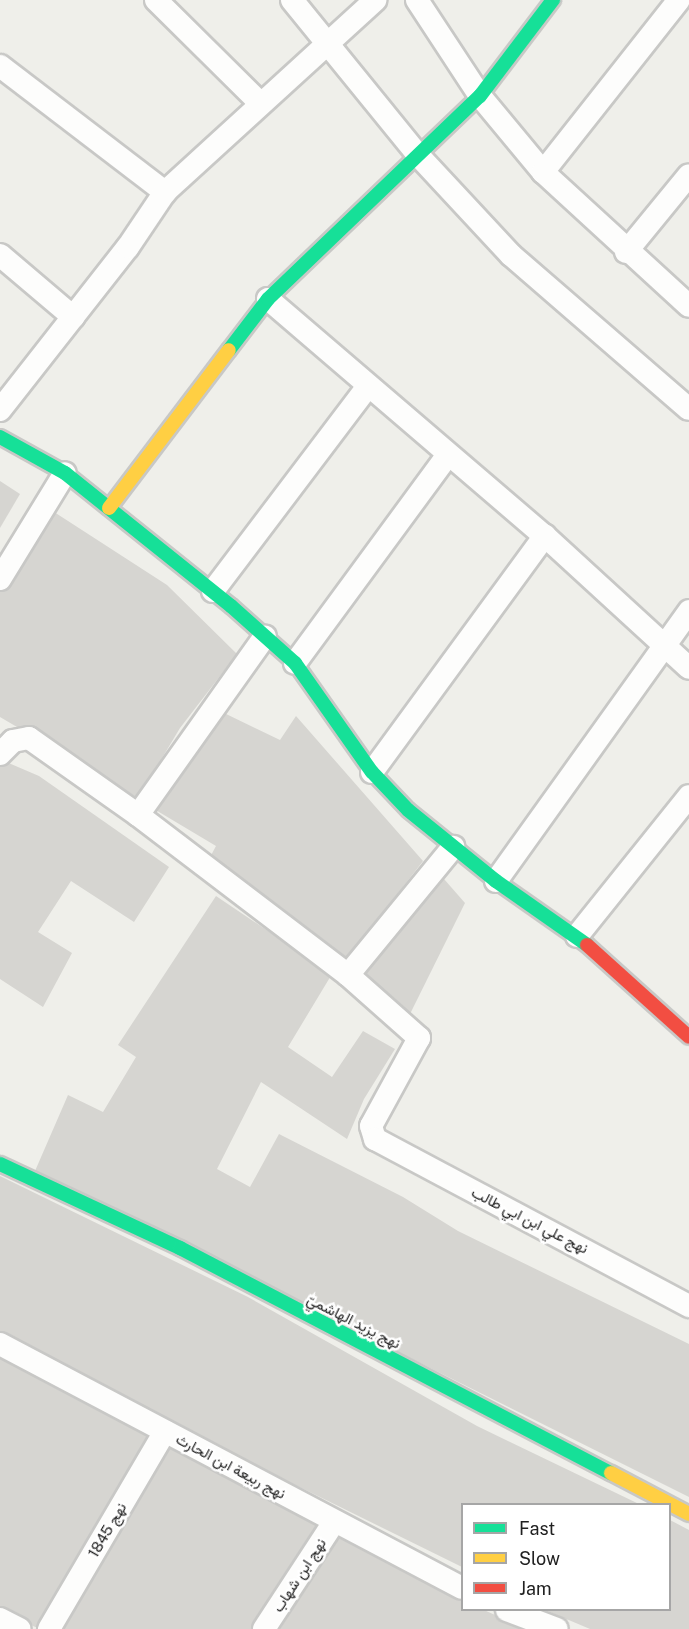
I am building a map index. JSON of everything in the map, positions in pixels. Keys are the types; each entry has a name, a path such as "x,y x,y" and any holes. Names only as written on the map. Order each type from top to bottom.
{"street":[{"path":"156,0 260,104"},
{"path":"292,0 324,43 417,154 511,255 689,409"},
{"path":"0,410 74,317 165,192 324,43 375,0"},
{"path":"417,0 480,96 543,172 626,252 689,306"},
{"path":"110,508 268,299 480,96 553,0"},
{"path":"543,172 679,0"},
{"path":"0,66 165,192"},
{"path":"626,252 689,175"},
{"path":"0,255 74,317"},
{"path":"268,299 447,456 544,536 662,646 689,668"},
{"path":"213,591 368,386"},
{"path":"0,438 65,473 213,591 265,636 295,663 372,771 408,810 496,881 578,936 689,1037"},
{"path":"295,663 447,456"},
{"path":"0,579 65,473"},
{"path":"372,771 544,536"},
{"path":"496,881 689,611"},
{"path":"138,815 265,636"},
{"path":"0,754 13,741 28,738 138,815 348,975 453,847"},
{"path":"578,936 689,796"},
{"name":"نهج علي ابن ابي طالب","path":"348,975 419,1038 371,1126 371,1134 689,1306"},
{"name":"نهج يزيد الهاشميّ","path":"0,1164 180,1248 668,1503"},
{"name":"نهج ربيعة ابن الحارث","path":"0,1344 461,1587"},
{"name":"نهج 1845","path":"49,1629 165,1431"},
{"name":"نهج يزيد الهاشميّ","path":"671,1505 689,1514"},
{"name":"نهج ابن شهاب","path":"264,1629 334,1522"},
{"path":"510,1611 557,1629"},
{"path":"0,1619 20,1629"}],"building":[{"path":"0,481 20,494 0,528"},
{"path":"51,510 167,585 237,654 180,728 138,798 0,717 0,588"},
{"path":"222,712 280,740 296,716 423,861 346,960 208,861 216,846 154,809"},
{"path":"4,761 39,776 169,867 134,922 71,881 38,932 72,953 43,1007 0,979 0,764"},
{"path":"444,879 465,903 409,1016 362,969"},
{"path":"216,896 332,974 288,1047 332,1077 363,1031 395,1049 364,1099 347,1139 261,1082 217,1169 250,1187 279,1134 403,1197 458,1231 689,1344 689,1497 35,1171 68,1095 103,1112 136,1057 118,1045"},
{"path":"0,1176 248,1297 477,1426 637,1503 461,1503 461,1567 192,1434 0,1334"},
{"path":"0,1352 154,1432 40,1629 0,1612"},
{"path":"169,1438 322,1523 263,1629 62,1629"},
{"path":"671,1521 689,1530 689,1629 590,1629 547,1611 671,1611"},
{"path":"338,1534 461,1597 461,1611 486,1611 526,1629 280,1629"}],"traffic: fast":[{"path":"229,350 268,299 480,96 553,0"},
{"path":"0,437 65,473 231,606 295,663 372,772 408,810 496,881 587,945"},
{"path":"0,1164 180,1248 611,1473"}],"traffic: slow":[{"path":"109,508 229,350"},
{"path":"611,1473 668,1503"},
{"path":"671,1505 689,1514"}],"traffic: jam":[{"path":"587,945 689,1037"}]}
